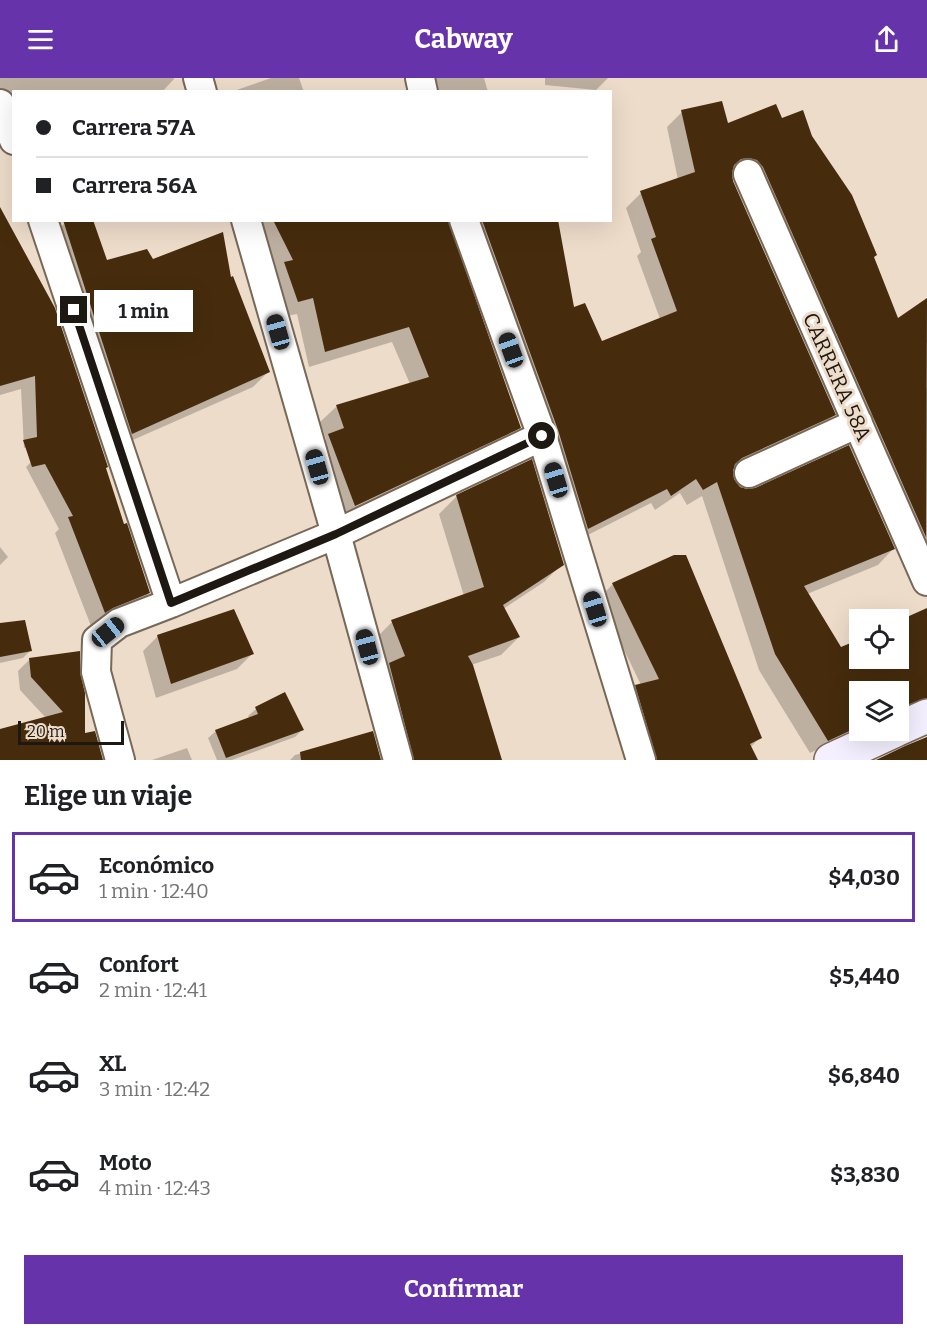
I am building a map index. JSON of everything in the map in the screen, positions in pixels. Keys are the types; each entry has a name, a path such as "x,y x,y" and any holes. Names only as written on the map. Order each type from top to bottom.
{"street":[{"path":"0,104 12,135"},
{"name":"CARRERA 58A","path":"748,174 927,581"},
{"path":"44,222 171,603"},
{"path":"247,222 398,760"},
{"path":"465,222 542,436 641,760"},
{"path":"749,473 858,423"},
{"path":"120,760 96,672 97,640 119,623 336,534 542,436"},
{"path":"909,724 927,716"},
{"path":"831,760 873,741"}],"building":[{"path":"722,101 728,123 776,104 782,118 803,110 812,136 852,195 877,255 874,257 898,318 927,298 926,537 763,167 757,160 749,158 741,159 734,165 733,181 836,415 742,458 735,464 734,479 740,487 755,488 849,445 895,549 804,586 841,647 849,644 849,669 909,669 909,616 927,608 927,698 909,704 909,681 849,681 849,731 828,741 775,654 717,482 703,490 696,479 671,496 667,489 588,529 558,430 483,222 558,222 574,307 585,303 602,341 677,311 651,239 656,237 640,191 695,172 681,110"},
{"path":"0,207 55,308 108,467 106,468 124,524 127,523 150,593 105,613 68,517 73,516 45,464 32,467 23,440 37,437 35,376 0,386"},
{"path":"64,222 94,222 107,260 147,249 153,259 223,232 231,277 233,276 270,372 132,434"},
{"path":"274,222 449,222 521,428 355,506 328,434 344,428 336,405 429,377 409,327 325,352 313,298 298,302 284,262 293,260"},
{"path":"532,459 564,565 503,605 520,637 468,656 473,665 502,760 414,760 389,663 405,656 391,620 484,587 456,495"},
{"path":"674,555 686,555 762,738 750,744 758,760 657,760 635,685 659,679 612,583"},
{"path":"234,609 254,654 171,684 157,635"},
{"path":"25,620 32,651 0,657 0,623"},
{"path":"80,651 80,672 85,693 85,733 95,731 103,760 0,760 0,729 63,712 31,677 29,658"},
{"path":"285,692 304,730 226,758 215,730 258,714 255,707"},
{"path":"373,731 381,760 301,760 300,752"},
{"path":"927,737 927,760 876,760 905,746"}],"route":[{"path":"74,310 171,603 336,534 542,436"}]}
